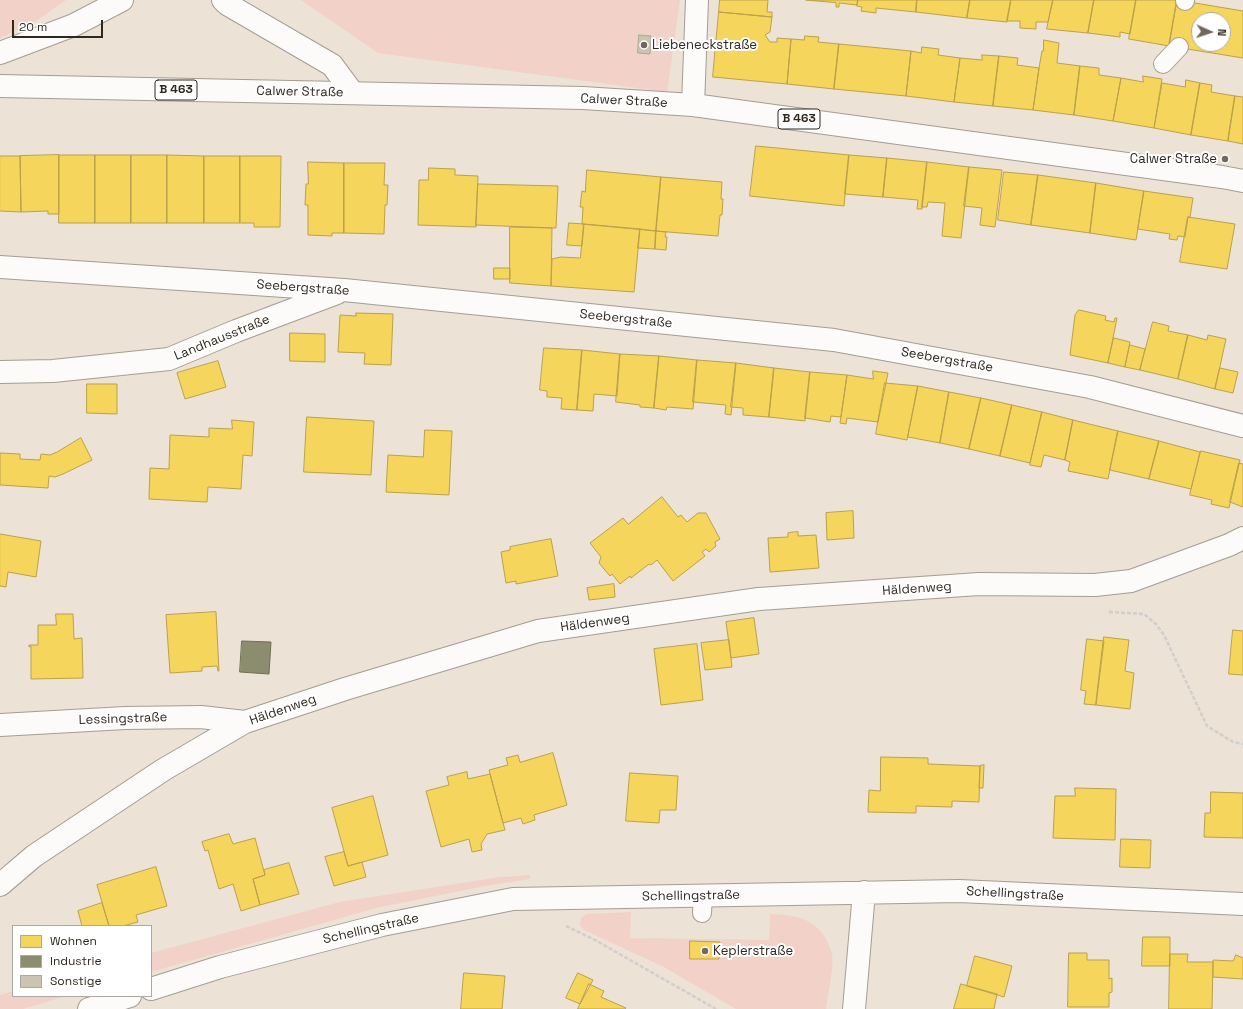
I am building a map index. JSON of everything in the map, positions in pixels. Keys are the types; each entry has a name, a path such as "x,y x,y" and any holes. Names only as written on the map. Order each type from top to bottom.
{"street":[{"path":"0,53 74,25 122,0"},
{"path":"223,0 227,4 332,65 352,92"},
{"path":"693,105 697,0"},
{"name":"Calwer Straße","path":"0,86 352,92 583,98 693,105 1214,176 1243,182"},
{"name":"Seebergstraße","path":"0,267 344,290 834,340 1090,386 1243,426"},
{"name":"Landhausstraße","path":"0,372 53,371 169,359 236,331 344,290"},
{"name":"Häldenweg","path":"0,885 34,856 163,770 245,722 345,689 538,631 758,599 980,584 1095,585 1131,581 1229,545 1243,538"},
{"name":"Lessingstraße","path":"0,725 125,718 201,716 245,722"},
{"path":"854,1009 864,892"},
{"name":"Schellingstraße","path":"152,989 220,967 382,925 513,899 702,904 864,892 959,892 1243,904"},
{"path":"89,1009 127,997"}],"lane":[{"path":"1163,64 1179,47"}],"path":[{"path":"1104,612 1144,614 1156,624 1164,636 1207,726 1233,742 1243,744"},
{"path":"560,923 595,940 716,1009"}],"shaded area":[{"path":"0,0 66,0 36,21 0,38"},
{"path":"301,0 680,0 667,92 378,53"},
{"path":"530,875 530,879 485,886 376,908 152,972 152,953 340,902 500,877"},
{"path":"631,912 630,938 769,940 770,914 787,915 809,922 821,932 826,939 832,954 832,974 826,1009 736,1009 662,966 584,930 580,925 581,918 586,914"},
{"path":"12,991 12,997 63,997 23,1009 0,1009 0,995"}],"building: Wohnen":[{"path":"720,0 768,0 767,12 772,12 772,17 719,12"},
{"path":"806,0 858,0 857,5 839,3 839,7 836,7 836,3"},
{"path":"858,0 917,0 916,12 876,8 876,13 861,11 862,7 857,6"},
{"path":"917,0 970,0 967,18 916,12"},
{"path":"970,0 1011,0 1007,22 967,18"},
{"path":"1011,0 1053,0 1048,22 1036,22 1036,29 1020,28 1020,21 1007,21"},
{"path":"1053,0 1094,0 1088,33 1047,29"},
{"path":"1094,0 1136,0 1130,34 1120,32 1120,37 1088,33"},
{"path":"1136,0 1177,0 1169,46 1129,39"},
{"path":"1177,0 1243,11 1243,58 1206,52 1231,52 1231,12 1191,12 1191,50 1169,46"},
{"path":"719,12 772,17 770,32 765,35 770,42 777,42 777,38 791,39 787,84 713,77"},
{"path":"805,36 819,37 818,42 839,44 834,89 787,84 791,39 804,40"},
{"path":"1044,40 1059,43 1057,63 1080,66 1074,115 1033,110"},
{"path":"839,44 911,51 906,96 834,89"},
{"path":"922,47 939,49 938,55 960,58 954,102 906,96 911,51 921,53"},
{"path":"982,55 999,56 993,106 954,102 960,58 982,60"},
{"path":"999,56 1018,58 1017,65 1039,68 1033,110 993,106"},
{"path":"1080,66 1099,68 1099,75 1121,78 1113,121 1074,115"},
{"path":"1143,76 1162,79 1154,128 1113,121 1121,78 1143,82"},
{"path":"1186,80 1200,83 1191,135 1154,128 1162,83 1185,87"},
{"path":"1200,83 1212,85 1211,92 1235,96 1228,141 1191,135"},
{"path":"1235,96 1243,97 1243,144 1228,141"},
{"path":"756,146 849,155 844,206 750,196"},
{"path":"59,155 95,155 95,223 59,223"},
{"path":"59,155 59,214 48,214 48,211 21,212 20,156"},
{"path":"95,155 131,155 131,223 95,223"},
{"path":"131,155 167,155 167,223 131,223"},
{"path":"167,155 204,156 204,223 167,223"},
{"path":"849,155 887,158 883,197 845,194"},
{"path":"0,156 20,156 21,212 0,211"},
{"path":"204,156 240,156 240,223 204,223"},
{"path":"240,156 281,156 280,227 254,227 254,223 240,223"},
{"path":"887,158 927,162 922,209 917,209 918,200 883,197"},
{"path":"308,162 344,163 344,233 332,233 332,236 308,235 308,205 305,205 306,184 308,184"},
{"path":"927,162 969,167 961,238 942,236 945,203 928,202 927,207 922,207"},
{"path":"344,163 385,163 384,185 388,185 387,205 385,205 384,234 344,233"},
{"path":"969,167 1002,170 995,227 980,225 982,208 964,206"},
{"path":"429,168 455,169 455,175 478,176 476,227 418,225 419,180 428,180"},
{"path":"587,170 661,177 656,231 582,224 583,207 580,207 582,191 585,192"},
{"path":"1004,172 1038,175 1031,225 998,220"},
{"path":"1038,175 1096,183 1090,233 1031,225"},
{"path":"661,177 722,182 722,215 720,215 718,236 656,231"},
{"path":"1096,183 1144,191 1136,240 1090,233"},
{"path":"478,184 558,186 556,228 476,225"},
{"path":"1144,191 1193,198 1185,237 1178,236 1177,240 1169,239 1170,234 1138,229"},
{"path":"1188,217 1235,224 1227,269 1180,262"},
{"path":"569,223 584,224 582,246 567,245"},
{"path":"584,224 640,229 634,292 551,286 552,259 561,257 580,258"},
{"path":"510,227 552,228 551,286 510,283"},
{"path":"640,229 656,231 655,249 638,248"},
{"path":"656,231 666,232 666,250 655,249"},
{"path":"494,268 510,268 510,279 494,279"},
{"path":"1079,310 1106,316 1105,320 1114,322 1115,318 1117,318 1108,363 1070,355 1075,315"},
{"path":"356,313 393,314 391,365 364,364 365,353 338,352 340,315 356,316"},
{"path":"1153,322 1169,326 1168,331 1188,335 1178,379 1140,370"},
{"path":"290,333 325,334 325,362 290,361"},
{"path":"1188,335 1207,340 1208,335 1226,339 1215,389 1178,379"},
{"path":"1114,338 1130,342 1125,367 1108,363"},
{"path":"1130,345 1145,349 1140,370 1125,367"},
{"path":"544,348 582,350 577,410 561,409 562,398 547,397 547,391 540,390"},
{"path":"582,350 620,354 617,396 594,394 593,411 577,410"},
{"path":"620,354 659,356 654,408 616,402"},
{"path":"659,356 697,360 693,409 667,407 666,410 654,408"},
{"path":"697,360 736,363 731,415 725,414 726,405 693,402"},
{"path":"218,361 226,387 185,399 177,373"},
{"path":"736,363 774,368 769,417 743,415 743,408 731,407"},
{"path":"774,368 810,372 805,421 769,417"},
{"path":"1220,368 1238,372 1233,393 1215,389"},
{"path":"873,371 888,373 878,422 847,418 846,424 840,423 847,375 873,379"},
{"path":"810,372 847,375 841,417 831,416 830,422 805,418"},
{"path":"885,383 918,386 907,440 876,434"},
{"path":"87,384 117,384 117,414 87,413"},
{"path":"918,386 949,392 940,443 908,437"},
{"path":"949,392 981,398 969,449 940,443"},
{"path":"981,398 1012,405 1000,456 969,449"},
{"path":"1012,405 1042,412 1030,463 1000,456"},
{"path":"1042,412 1073,420 1065,460 1044,455 1041,467 1030,465"},
{"path":"307,417 374,421 371,475 304,472"},
{"path":"232,420 254,422 252,456 243,455 241,489 208,487 207,502 149,499 150,468 169,469 170,435 209,437 209,428 232,429"},
{"path":"1073,420 1118,431 1108,479 1068,471 1070,462 1065,460"},
{"path":"425,430 452,431 449,495 386,492 388,455 423,457"},
{"path":"1118,431 1159,441 1149,479 1110,470"},
{"path":"81,438 92,460 55,477 49,476 48,488 0,485 0,453 20,454 20,459 40,460 41,454 50,455"},
{"path":"1159,441 1200,452 1191,489 1149,479"},
{"path":"1201,451 1240,460 1229,508 1211,504 1212,500 1190,495"},
{"path":"1239,463 1243,464 1243,507 1230,502"},
{"path":"662,497 678,517 681,515 687,522 698,513 706,513 720,539 715,542 716,546 709,552 706,549 702,552 705,556 673,581 657,560 651,565 649,564 631,578 630,576 620,584 612,574 610,576 599,563 601,557 590,543 623,518 628,524"},
{"path":"853,511 854,538 827,540 826,513"},
{"path":"798,532 798,536 816,535 819,568 770,572 768,538 788,537 788,533"},
{"path":"0,534 41,541 36,577 8,572 6,587 0,586"},
{"path":"551,539 558,576 516,584 516,581 506,583 501,552 510,550 510,547"},
{"path":"614,584 615,597 589,600 587,588"},
{"path":"216,612 219,671 217,666 202,667 202,671 170,673 166,615"},
{"path":"56,614 73,614 74,639 82,638 83,678 31,679 31,646 29,647 29,645 38,645 38,625 56,625"},
{"path":"754,618 759,654 731,658 726,622"},
{"path":"1233,630 1243,631 1243,675 1229,674"},
{"path":"1104,637 1129,640 1125,671 1134,673 1130,709 1096,705"},
{"path":"1087,639 1104,641 1096,705 1084,704 1086,691 1081,690"},
{"path":"729,640 732,667 705,670 701,643"},
{"path":"697,644 703,700 661,705 654,649"},
{"path":"553,753 567,805 534,815 535,820 523,824 521,818 503,823 489,770 508,765 506,758 518,755 520,762"},
{"path":"881,757 928,758 928,764 980,766 979,802 952,801 952,807 916,806 916,813 868,812 869,790 880,791"},
{"path":"984,765 983,788 979,788 980,766"},
{"path":"467,772 468,779 490,774 505,830 487,834 481,844 482,850 472,852 469,839 441,847 426,791 449,785 447,777"},
{"path":"630,773 678,776 676,810 660,810 659,823 626,821"},
{"path":"1075,788 1116,789 1115,840 1053,838 1055,796 1075,796"},
{"path":"1211,792 1243,793 1243,838 1204,837 1205,813 1210,813"},
{"path":"373,796 388,855 348,866 332,808"},
{"path":"229,834 233,844 255,838 265,875 253,879 260,905 241,911 233,884 219,889 208,850 205,851 202,842"},
{"path":"1121,839 1151,840 1150,868 1120,867"},
{"path":"344,852 348,866 362,862 366,877 334,886 325,857"},
{"path":"289,863 299,894 260,905 253,879 265,875 264,870"},
{"path":"156,867 167,906 136,915 138,922 127,925 109,925 97,885"},
{"path":"102,903 109,925 82,925 78,911"},
{"path":"1143,937 1170,937 1170,966 1142,966"},
{"name":"Keplerstraße","path":"690,941 720,942 719,959 690,959"},
{"path":"1069,953 1087,953 1087,960 1109,960 1109,979 1112,978 1112,992 1109,993 1109,1007 1068,1007"},
{"path":"1170,954 1188,954 1187,962 1213,962 1212,1009 1169,1009"},
{"path":"1236,955 1243,958 1243,979 1213,977 1213,960 1233,961"},
{"path":"975,956 1012,966 1004,997 967,986"},
{"path":"464,973 505,976 502,1009 461,1009"},
{"path":"578,973 593,980 580,1004 566,998"},
{"path":"589,984 604,991 601,997 626,1008 578,1009"},
{"path":"961,984 997,994 994,1009 954,1009"}],"building: Industrie":[{"path":"242,641 271,642 269,674 240,672"}],"building: Sonstige":[{"name":"Liebeneckstraße","path":"639,35 651,36 650,54 638,53"}],"place":[{"name":"Liebeneckstraße","path":"644,45"},
{"name":"Calwer Straße","path":"1225,159"},
{"name":"Keplerstraße","path":"705,951"}]}
